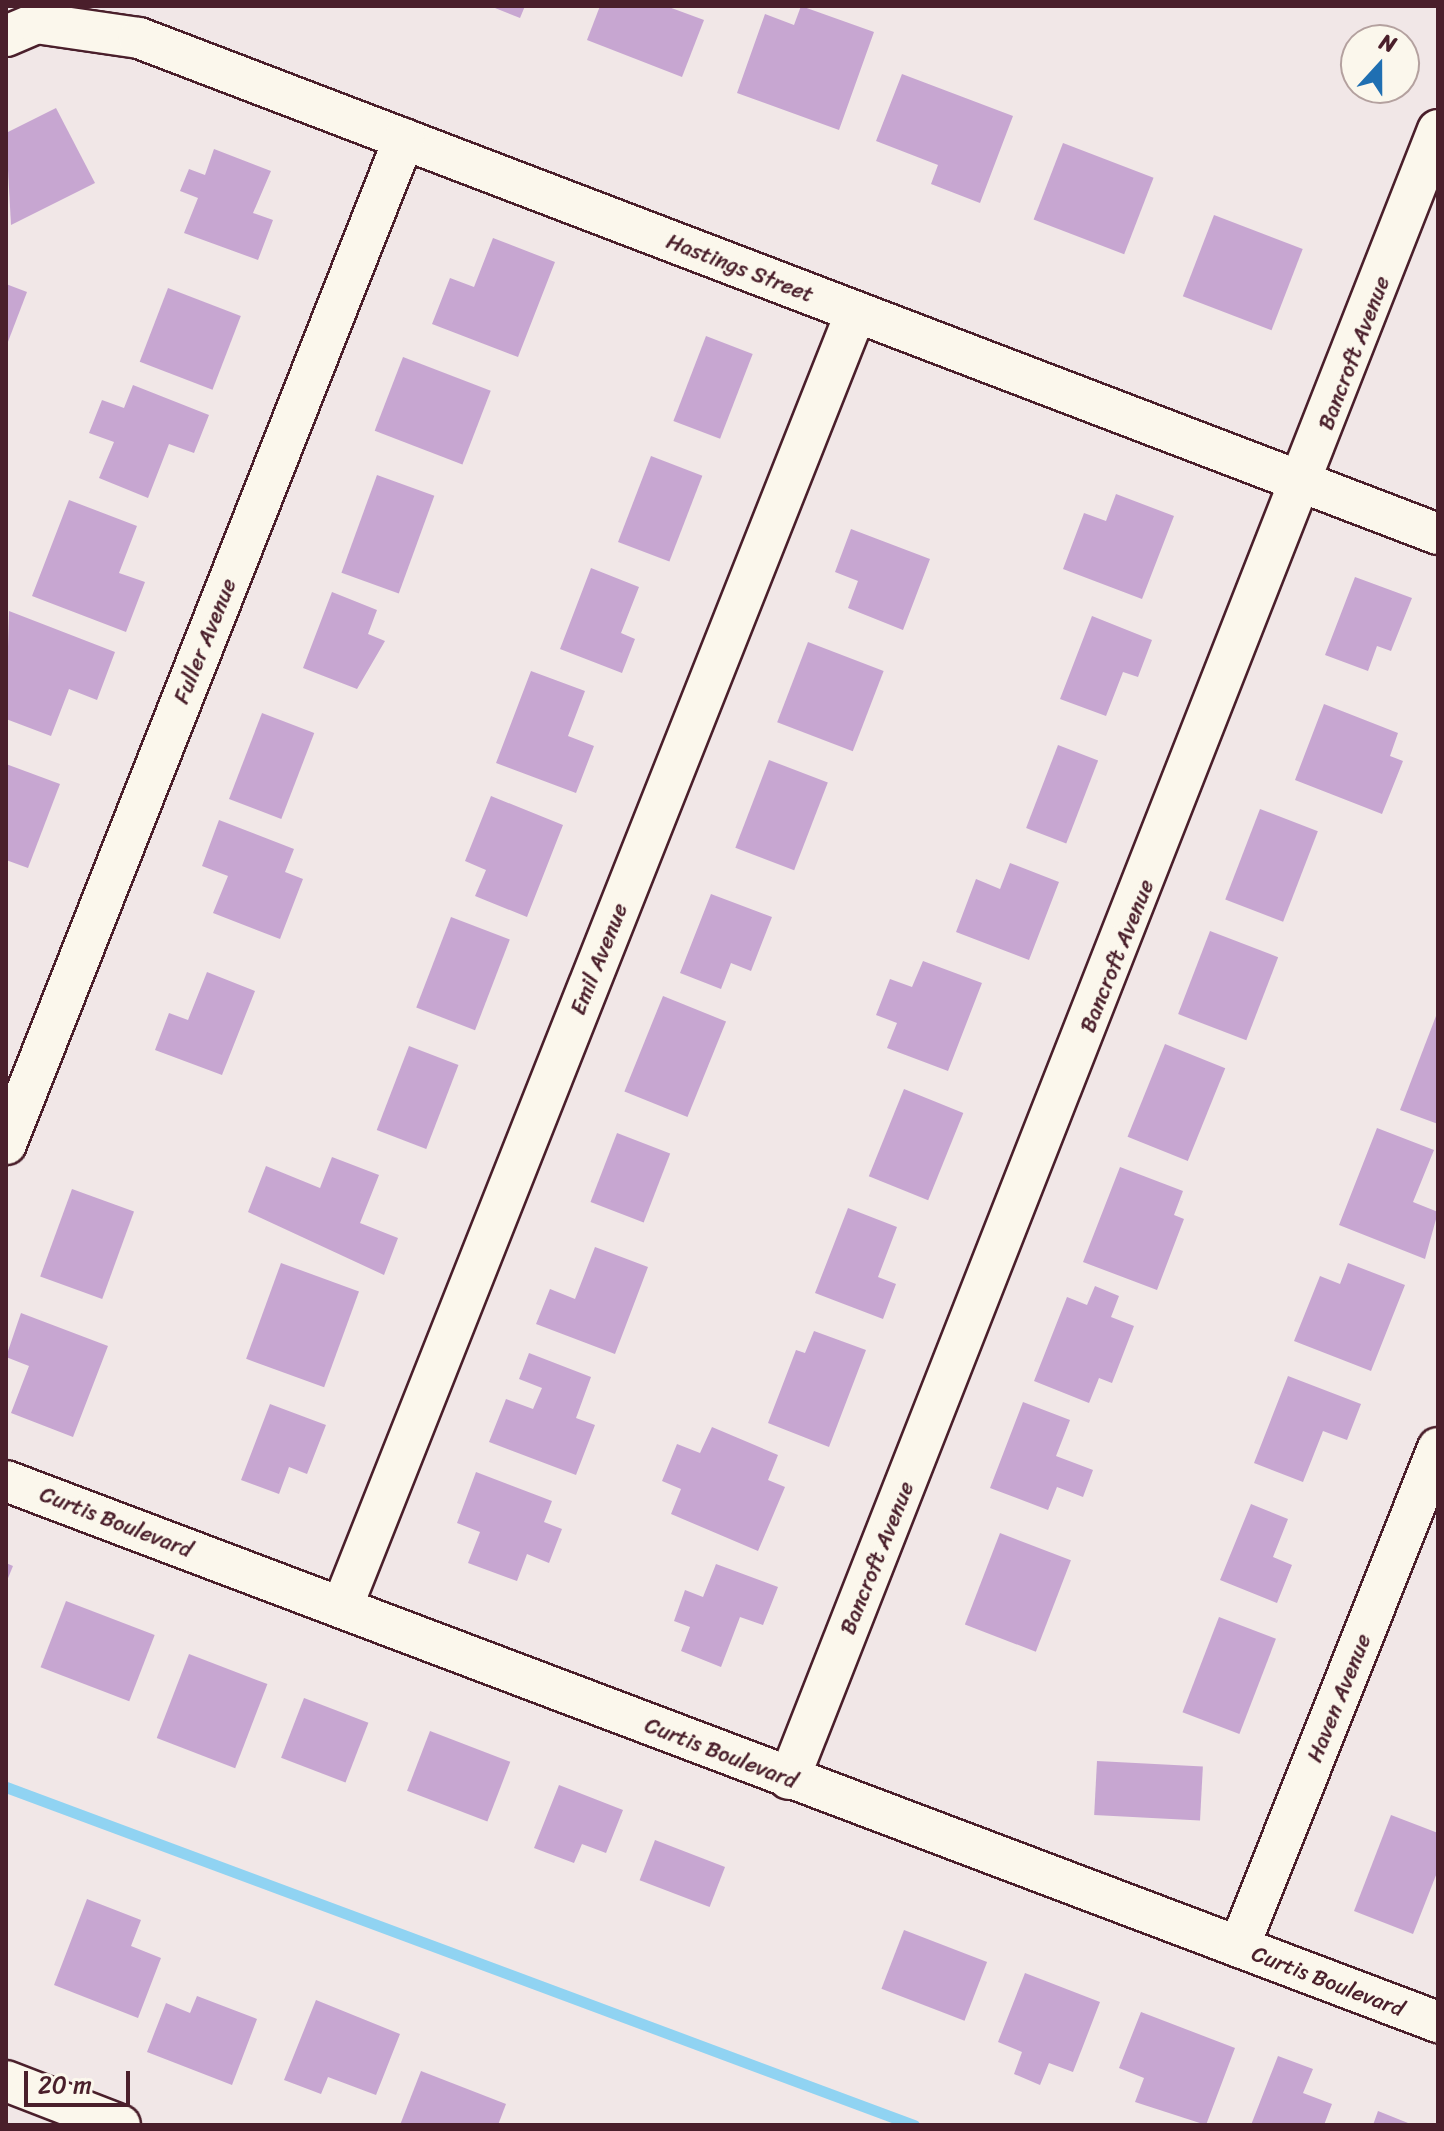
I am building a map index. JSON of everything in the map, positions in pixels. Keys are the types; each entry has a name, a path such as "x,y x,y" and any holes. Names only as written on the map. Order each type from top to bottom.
{"street":[{"name":"Hastings Street","path":"21,30 139,38 1438,534"},
{"name":"Bancroft Avenue","path":"789,1779 1304,485 1438,130"},
{"name":"Fuller Avenue","path":"6,1144 404,139"},
{"name":"Emil Avenue","path":"342,1607 856,312"},
{"name":"Haven Avenue","path":"1239,1947 1438,1448"},
{"name":"Curtis Boulevard","path":"6,1481 1438,2022"},
{"path":"6,2081 120,2125"}],"building":[{"path":"490,6 525,6 520,18"},
{"path":"600,6 666,6 704,20 682,77 587,40"},
{"path":"801,6 874,32 839,130 737,93 765,14 794,25"},
{"path":"902,74 1013,116 980,203 931,184 938,165 876,141"},
{"path":"56,108 95,183 11,225 6,133"},
{"path":"1063,143 1154,178 1124,254 1034,220"},
{"path":"214,149 271,171 253,213 273,220 258,260 184,233 198,198 180,191 189,169 205,175"},
{"path":"1214,215 1303,249 1272,330 1183,296"},
{"path":"493,238 555,262 518,357 432,324 450,278 474,287"},
{"path":"6,284 27,292 6,347"},
{"path":"168,288 241,316 213,390 140,362"},
{"path":"706,336 753,354 720,439 673,421"},
{"path":"403,357 491,391 462,464 375,431"},
{"path":"133,385 209,415 194,453 169,444 148,498 99,478 114,442 89,433 102,400 124,408"},
{"path":"651,456 702,476 669,562 618,542"},
{"path":"377,475 434,496 399,594 341,573"},
{"path":"1116,494 1174,516 1142,599 1063,569 1084,513 1106,521"},
{"path":"69,500 137,526 119,573 145,582 126,632 32,596"},
{"path":"851,529 930,559 903,630 848,608 858,581 835,572"},
{"path":"591,568 639,587 621,633 635,639 622,673 560,649"},
{"path":"1355,577 1412,598 1391,651 1377,646 1368,671 1325,655"},
{"path":"332,592 377,610 368,634 385,641 357,689 303,668"},
{"path":"9,611 115,652 97,700 69,689 51,736 6,719"},
{"path":"1092,616 1152,640 1138,677 1123,672 1106,716 1060,699"},
{"path":"808,642 884,671 853,751 777,722"},
{"path":"531,671 585,691 568,736 594,746 576,793 496,763"},
{"path":"1324,704 1398,733 1390,756 1403,761 1382,814 1295,780"},
{"path":"262,713 314,733 281,819 229,799"},
{"path":"1058,745 1098,760 1066,843 1026,828"},
{"path":"769,760 828,783 794,870 735,848"},
{"path":"6,764 60,784 28,868 6,860"},
{"path":"491,796 563,825 527,917 475,896 486,870 465,861"},
{"path":"1260,809 1318,831 1283,922 1225,900"},
{"path":"219,820 294,849 285,872 303,879 280,939 213,913 228,876 202,866"},
{"path":"1010,863 1059,882 1029,960 956,932 976,879 1000,889"},
{"path":"711,894 772,917 751,971 731,963 721,989 680,973"},
{"path":"451,917 510,940 475,1030 416,1008"},
{"path":"1210,931 1278,957 1246,1040 1178,1014"},
{"path":"923,961 982,983 948,1071 887,1048 897,1023 876,1015 890,979 912,987"},
{"path":"207,972 255,991 222,1075 155,1050 169,1013 188,1020"},
{"path":"663,996 726,1021 687,1117 624,1091"},
{"path":"1438,1017 1438,1124 1400,1110"},
{"path":"1165,1044 1225,1068 1188,1161 1128,1137"},
{"path":"409,1046 458,1065 426,1149 377,1130"},
{"path":"904,1089 963,1113 928,1200 869,1176"},
{"path":"1377,1128 1434,1150 1413,1202 1438,1212 1425,1259 1339,1225"},
{"path":"617,1133 670,1153 644,1223 590,1202"},
{"path":"332,1157 379,1175 360,1223 398,1238 384,1275 248,1212 266,1166 320,1188"},
{"path":"1120,1167 1183,1191 1174,1215 1184,1219 1157,1290 1083,1262"},
{"path":"72,1189 134,1212 102,1299 40,1276"},
{"path":"848,1208 897,1227 878,1277 896,1284 883,1319 815,1293"},
{"path":"595,1247 648,1267 615,1354 536,1324 550,1289 575,1299"},
{"path":"281,1263 359,1291 324,1387 246,1359"},
{"path":"1348,1263 1405,1285 1371,1371 1294,1341 1320,1276 1340,1284"},
{"path":"1095,1286 1119,1296 1111,1317 1134,1326 1112,1383 1099,1378 1089,1403 1034,1381 1067,1297 1087,1305"},
{"path":"21,1313 108,1346 73,1437 11,1413 29,1366 6,1357"},
{"path":"814,1331 866,1350 829,1447 768,1423 796,1350 805,1353"},
{"path":"529,1353 591,1377 576,1418 595,1425 576,1475 489,1442 506,1399 533,1409 542,1388 519,1379"},
{"path":"1288,1376 1361,1404 1347,1440 1323,1431 1303,1482 1254,1463"},
{"path":"1023,1402 1070,1420 1056,1456 1093,1470 1083,1497 1057,1487 1048,1510 990,1488"},
{"path":"270,1404 326,1425 307,1474 289,1467 279,1494 241,1480"},
{"path":"712,1427 778,1455 768,1480 785,1487 758,1551 671,1514 681,1489 662,1481 677,1444 700,1453"},
{"path":"476,1472 552,1501 544,1522 562,1529 549,1563 527,1554 517,1581 468,1563 480,1532 457,1523"},
{"path":"1251,1504 1288,1519 1273,1557 1292,1565 1277,1603 1220,1580"},
{"path":"1000,1533 1071,1560 1036,1652 965,1624"},
{"path":"6,1563 13,1566 6,1583"},
{"path":"716,1564 778,1587 763,1625 740,1617 721,1667 681,1651 690,1627 674,1621 685,1590 703,1597"},
{"path":"66,1601 155,1635 129,1701 41,1667"},
{"path":"1219,1617 1276,1639 1239,1734 1182,1712"},
{"path":"189,1654 267,1684 235,1768 157,1738"},
{"path":"304,1698 368,1723 345,1782 281,1758"},
{"path":"430,1731 510,1762 487,1822 407,1791"},
{"path":"1097,1761 1203,1767 1200,1820 1094,1815"},
{"path":"559,1785 623,1810 606,1853 582,1844 574,1863 534,1848"},
{"path":"1391,1815 1438,1833 1438,1870 1413,1934 1354,1911"},
{"path":"655,1840 725,1867 710,1907 640,1880"},
{"path":"87,1899 141,1920 131,1946 161,1958 138,2018 54,1985"},
{"path":"904,1930 987,1962 965,2021 881,1989"},
{"path":"1025,1973 1100,2002 1073,2072 1049,2063 1040,2085 1014,2074 1022,2052 998,2042"},
{"path":"197,1996 257,2019 232,2085 147,2052 166,2003 190,2013"},
{"path":"316,2000 400,2034 376,2095 328,2077 321,2094 284,2080"},
{"path":"1141,2012 1235,2048 1206,2125 1135,2102 1144,2078 1119,2068"},
{"path":"1278,2056 1313,2069 1303,2093 1332,2104 1324,2125 1251,2125"},
{"path":"421,2071 506,2104 498,2125 400,2125"},
{"path":"1378,2111 1413,2125 1373,2125"}],"waterway":[{"path":"6,1787 914,2125"}]}
